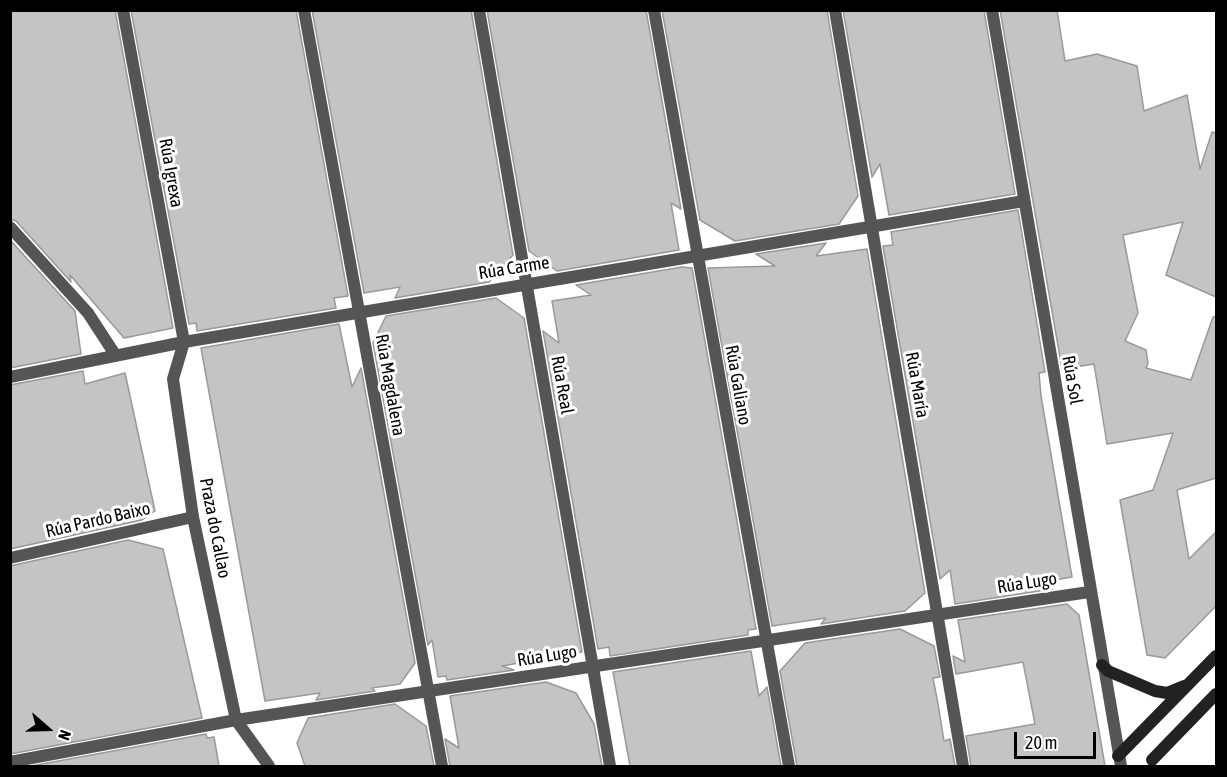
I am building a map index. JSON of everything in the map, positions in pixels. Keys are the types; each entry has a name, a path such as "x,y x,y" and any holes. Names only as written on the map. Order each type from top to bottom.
{"main road":[{"path":"1119,761 1216,656"},
{"path":"1102,665 1113,673 1167,693 1190,683"},
{"path":"1152,760 1216,694"}],"street":[{"name":"Rúa Igrexa","path":"123,10 184,342"},
{"name":"Rúa Magdalena","path":"303,10 442,766"},
{"name":"Rúa Real","path":"478,10 610,766"},
{"name":"Rúa Galiano","path":"654,10 789,766"},
{"name":"Rúa María","path":"835,10 963,766"},
{"name":"Rúa Sol","path":"992,10 1119,761"},
{"name":"Rúa Carme","path":"10,377 184,342 1024,201"},
{"path":"10,227 88,313 116,356"},
{"name":"Praza do Callao","path":"184,342 173,379 194,517 236,720"},
{"name":"Rúa Pardo Baixo","path":"10,558 194,517"},
{"name":"Rúa Lugo","path":"10,762 236,720 1089,592"},
{"path":"236,720 269,766"}],"building":[{"path":"10,10 115,10 173,328 124,338 70,275 71,282 16,221 10,219"},
{"path":"131,10 296,10 348,296 334,298 336,308 197,331 196,323 189,324"},
{"path":"312,10 471,10 513,255 489,282 395,298 400,287 364,293"},
{"path":"487,10 646,10 681,209 671,203 679,250 557,271 529,251"},
{"path":"662,10 827,10 858,196 839,224 735,241 700,220"},
{"path":"843,10 984,10 1015,194 889,215 880,164 872,177"},
{"path":"1000,10 1057,10 1065,61 1097,54 1137,66 1144,111 1187,95 1200,169 1212,132 1216,133 1216,297 1166,275 1183,222 1123,235 1138,313 1125,341 1146,350 1148,363 1146,368 1191,380 1213,317 1216,317 1216,478 1177,490 1189,559 1216,532 1216,606 1165,658 1147,655 1120,500 1153,490 1173,433 1107,444 1094,364 1062,369"},
{"path":"1018,210 1045,372 1039,373 1041,396 1072,577 1044,582 1052,589 955,604 950,570 940,579 883,246 893,245 891,232"},
{"path":"10,240 75,311 81,354 10,368"},
{"path":"826,243 816,256 867,249 925,593 905,611 821,624 826,618 772,626 708,268 775,266 756,254"},
{"path":"682,267 692,268 756,629 748,630 748,635 610,656 609,647 598,649 543,331 559,343 552,301 591,295 576,285"},
{"path":"496,298 524,318 582,652 502,666 514,670 447,680 446,676 438,677 432,640 428,645 373,343 386,316"},
{"path":"339,324 352,387 361,368 415,663 400,684 372,688 375,691 316,700 320,693 265,701 201,348"},
{"path":"83,371 85,384 125,373 155,511 142,520 10,549 10,385"},
{"path":"128,540 163,549 202,718 10,754 10,566"},
{"path":"1067,604 1079,615 1105,766 971,766 966,736 1035,724 1023,662 956,674 953,656 965,662 958,620"},
{"path":"900,629 934,646 940,677 933,678 944,741 950,739 955,766 797,766 780,671 805,643"},
{"path":"751,651 759,696 767,687 781,766 630,766 613,672"},
{"path":"546,682 576,693 594,724 602,766 450,766 445,739 459,748 450,696"},
{"path":"395,704 426,726 434,766 305,766 297,743 308,718"},
{"path":"206,734 207,738 214,737 219,766 31,766"}]}
